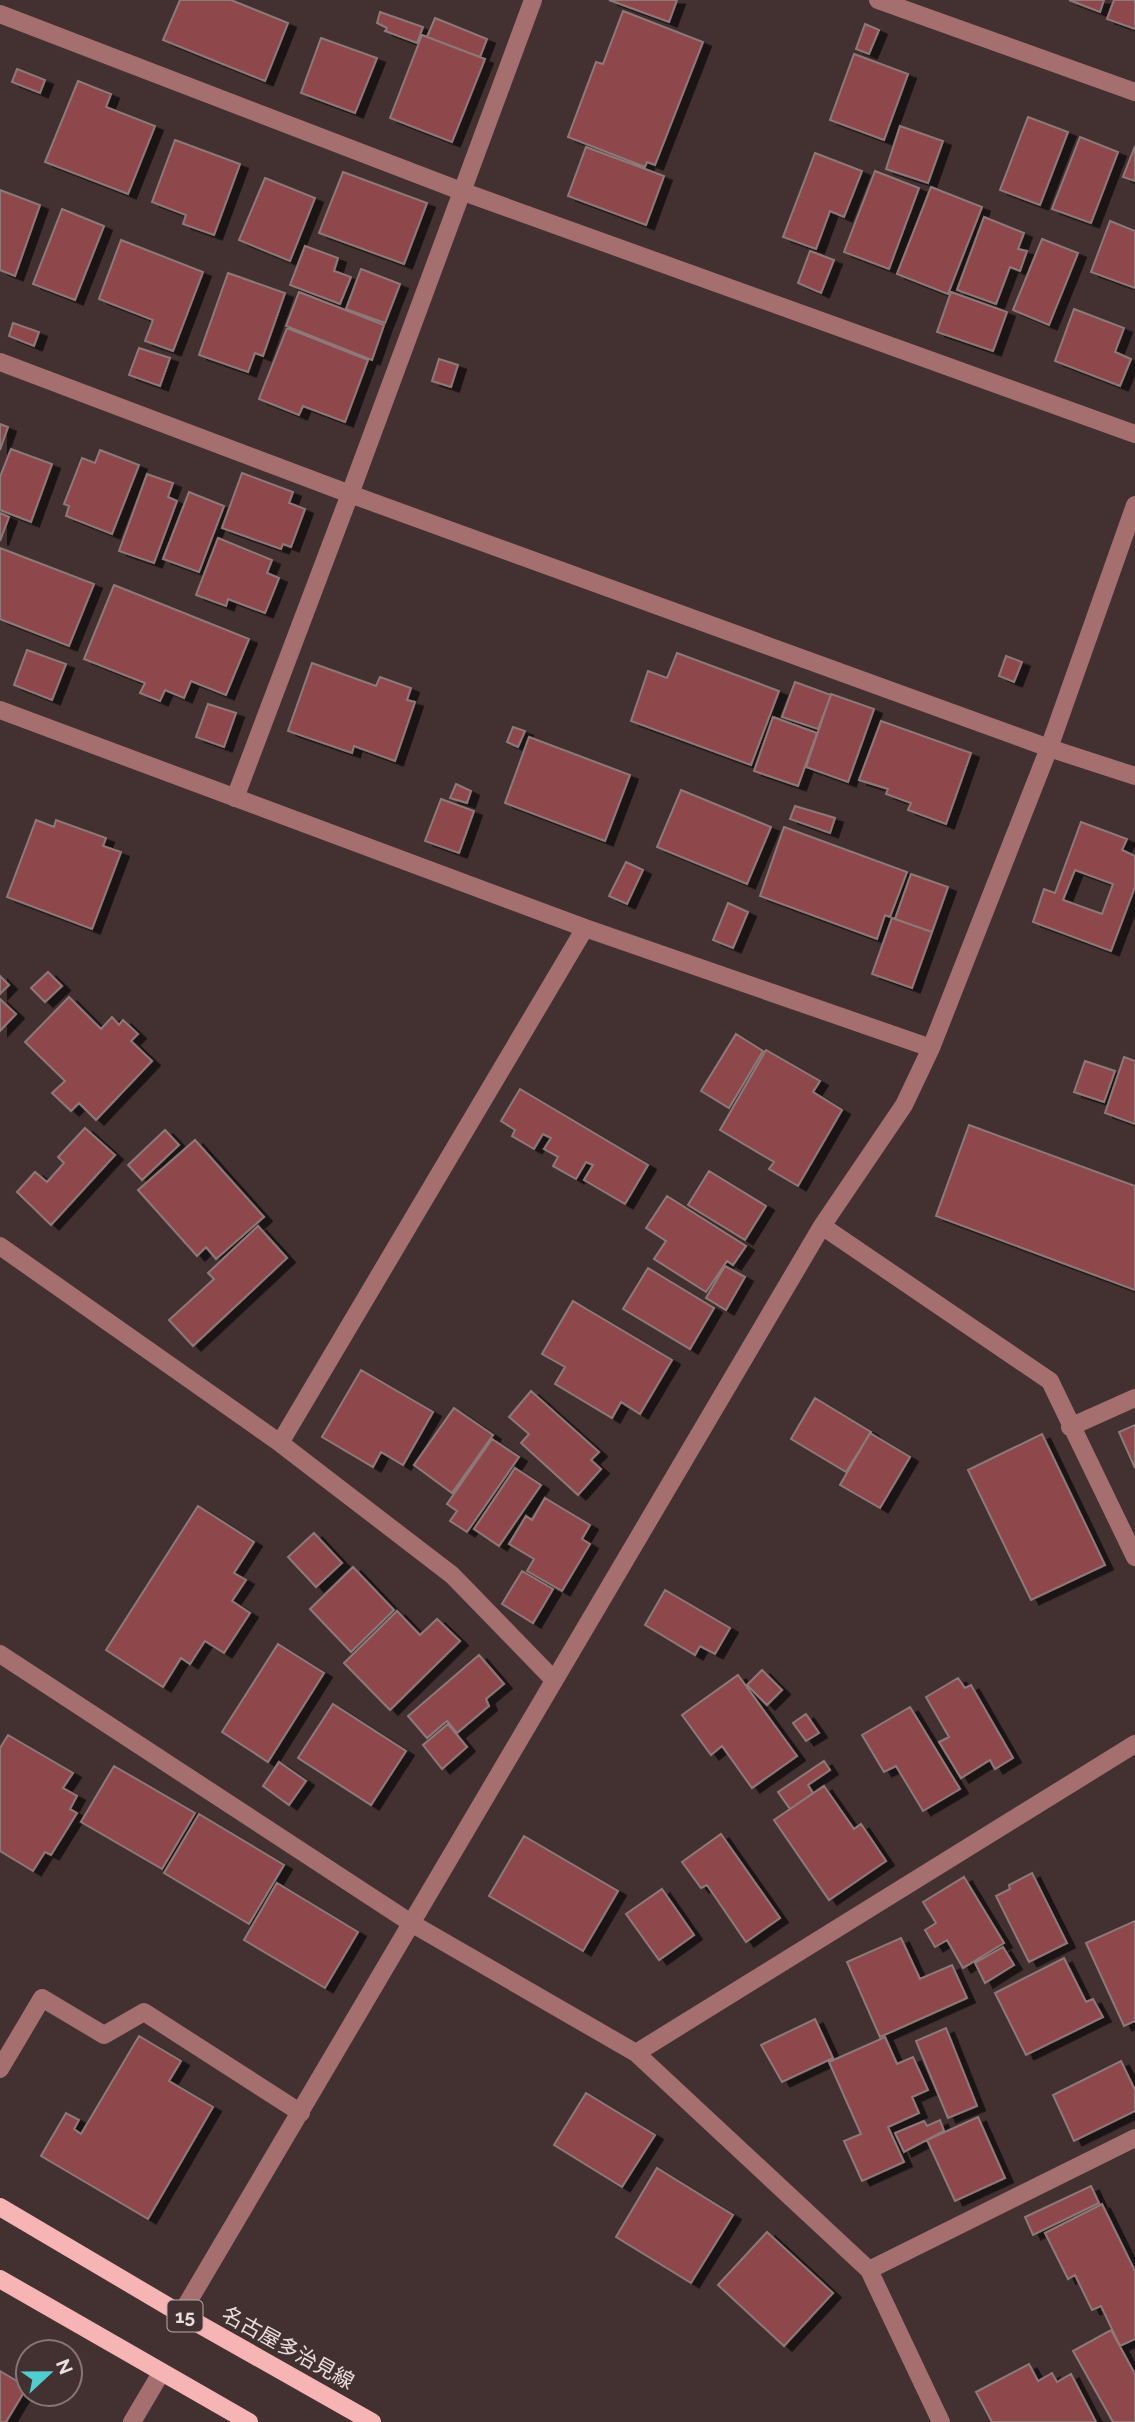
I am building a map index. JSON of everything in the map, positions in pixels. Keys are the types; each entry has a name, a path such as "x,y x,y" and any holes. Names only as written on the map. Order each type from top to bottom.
{"main road":[{"name":"名古屋多治見線","path":"0,2207 372,2422"},
{"path":"0,2279 248,2422"}],"street":[{"path":"235,799 351,494 533,0"},
{"path":"878,0 1135,92"},
{"path":"0,15 461,191 1135,434"},
{"path":"0,362 351,494 1049,748 1135,776"},
{"path":"181,2314 822,1226 904,1105 931,1048 1049,748 1135,505"},
{"path":"0,710 585,928 931,1048"},
{"path":"280,1443 585,928"},
{"path":"822,1226 1050,1381 1135,1557"},
{"path":"0,1246 280,1443 452,1575 554,1680"},
{"path":"1070,1427 1135,1398"},
{"path":"0,1654 411,1923 636,2053 869,2270 941,2422"},
{"path":"636,2053 1135,1744"},
{"path":"0,2069 41,1998 104,2035 144,2012 300,2113"},
{"path":"869,2270 1135,2138"},
{"path":"132,2422 161,2373"}],"building":[{"path":"180,0 231,0 288,23 265,81 163,40"},
{"path":"609,0 677,0 669,22"},
{"path":"1069,0 1104,0 1100,12"},
{"path":"1114,0 1135,0 1135,29 1107,19"},
{"path":"623,11 703,42 655,165 647,162 645,167 568,137 596,62 603,64"},
{"path":"380,12 423,27 417,43 385,31 387,28 377,23"},
{"path":"435,18 487,39 480,57 427,37"},
{"path":"865,24 879,30 869,54 856,49"},
{"path":"422,35 485,59 452,142 390,118"},
{"path":"321,38 377,58 355,113 301,93"},
{"path":"854,54 908,74 884,140 830,120"},
{"path":"17,69 45,80 40,93 12,82"},
{"path":"78,81 111,94 106,107 155,126 128,194 45,162"},
{"path":"1028,117 1068,132 1040,205 1000,190"},
{"path":"900,126 943,141 928,183 886,169"},
{"path":"1080,137 1118,152 1091,223 1052,209"},
{"path":"175,140 240,164 214,235 183,224 186,215 152,202"},
{"path":"1135,146 1135,181 1123,177"},
{"path":"586,147 664,176 646,225 568,196"},
{"path":"815,153 862,171 844,217 830,211 816,249 783,237"},
{"path":"875,171 919,188 889,269 844,252"},
{"path":"343,172 427,203 404,264 319,233"},
{"path":"265,178 315,198 290,261 239,240"},
{"path":"931,187 982,207 948,294 897,274"},
{"path":"0,190 40,205 15,276 0,270"},
{"path":"62,209 104,226 75,300 33,284"},
{"path":"984,217 1024,233 1018,249 1027,251 1020,271 1010,267 996,304 957,290"},
{"path":"1110,221 1135,231 1135,288 1091,272"},
{"path":"1042,239 1078,253 1049,325 1013,310"},
{"path":"121,240 203,272 173,351 145,341 153,320 99,299"},
{"path":"305,246 338,258 334,271 351,277 340,304 290,285"},
{"path":"810,251 834,260 821,293 798,283"},
{"path":"361,269 400,284 385,323 346,309"},
{"path":"228,273 285,293 263,356 255,353 248,372 199,355"},
{"path":"299,292 384,325 372,360 286,326"},
{"path":"951,292 1007,312 993,351 937,332"},
{"path":"1074,309 1124,328 1115,352 1131,359 1120,386 1055,361"},
{"path":"13,323 39,332 34,346 9,336"},
{"path":"287,328 368,360 345,422 303,406 299,415 259,399"},
{"path":"139,348 170,358 160,386 129,375"},
{"path":"439,359 458,365 451,387 432,381"},
{"path":"0,424 8,427 0,450"},
{"path":"11,449 52,464 31,522 0,510 0,477"},
{"path":"100,450 139,465 112,534 66,516 69,506 64,504 82,458 95,463"},
{"path":"242,473 293,492 289,503 305,509 291,547 283,544 281,549 222,528"},
{"path":"147,474 173,483 168,497 177,501 154,563 119,551"},
{"path":"189,492 224,506 199,572 163,559"},
{"path":"0,513 9,517 0,541"},
{"path":"218,538 272,560 267,573 279,578 265,613 228,599 226,606 196,595"},
{"path":"0,548 94,584 69,646 0,619"},
{"path":"114,585 249,639 226,695 191,681 184,698 165,690 160,701 140,693 145,683 84,659"},
{"path":"27,650 66,664 52,700 14,685"},
{"path":"677,653 779,691 751,765 631,721 648,671 667,678"},
{"path":"1006,656 1022,662 1014,682 999,676"},
{"path":"312,663 376,686 380,677 411,688 407,700 415,702 395,761 354,746 352,753 288,731"},
{"path":"795,682 831,695 818,729 782,717"},
{"path":"831,694 874,709 848,782 806,767"},
{"path":"208,704 236,713 224,747 196,737"},
{"path":"773,717 817,733 798,786 754,771"},
{"path":"881,721 971,753 946,824 908,810 911,803 886,794 888,789 859,780"},
{"path":"513,727 525,731 518,747 507,742"},
{"path":"529,737 630,775 605,841 505,803"},
{"path":"456,784 471,791 467,803 450,798"},
{"path":"681,790 771,827 747,884 657,847"},
{"path":"441,799 474,811 459,853 425,841"},
{"path":"795,806 835,818 830,833 790,819"},
{"path":"36,820 54,827 56,820 106,838 103,846 121,852 92,929 7,897"},
{"path":"1081,822 1127,839 1122,850 1135,856 1135,887 1111,951 1033,922 1044,889 1055,893","holes":["1075,870 1113,884 1102,914 1063,900"]},
{"path":"784,827 907,872 890,917 885,915 877,939 760,896"},
{"path":"626,862 643,870 627,904 609,896"},
{"path":"911,874 948,887 932,932 895,919"},
{"path":"728,903 748,912 733,948 713,940"},
{"path":"892,918 932,932 912,988 872,974"},
{"path":"48,972 62,986 45,1002 31,988"},
{"path":"0,976 9,985 0,994"},
{"path":"69,997 101,1029 112,1017 119,1025 123,1020 138,1034 131,1041 152,1061 96,1120 79,1103 71,1111 52,1093 65,1081 25,1042"},
{"path":"0,999 16,1014 0,1031"},
{"path":"736,1034 763,1051 729,1108 701,1091"},
{"path":"766,1050 820,1081 813,1092 842,1110 798,1186 769,1169 774,1162 720,1130"},
{"path":"1124,1057 1135,1061 1135,1124 1105,1113"},
{"path":"1085,1061 1115,1071 1104,1102 1074,1092"},
{"path":"520,1089 648,1165 625,1204 584,1180 593,1165 586,1162 576,1179 553,1166 558,1157 544,1149 551,1138 543,1134 534,1149 512,1136 515,1130 501,1121"},
{"path":"969,1125 1135,1186 1135,1290 936,1216"},
{"path":"85,1128 115,1155 51,1225 17,1192 35,1172 47,1182 64,1163 58,1157"},
{"path":"165,1130 179,1145 142,1180 128,1165"},
{"path":"195,1140 264,1217 216,1259 206,1247 197,1256 138,1190"},
{"path":"709,1171 766,1206 745,1240 688,1205"},
{"path":"667,1196 746,1246 733,1265 727,1261 706,1292 654,1259 666,1241 646,1228"},
{"path":"258,1226 287,1258 193,1346 169,1320 214,1279 208,1273"},
{"path":"725,1266 745,1277 726,1310 706,1298"},
{"path":"648,1268 714,1308 690,1349 623,1309"},
{"path":"573,1301 672,1360 640,1414 621,1402 612,1418 555,1384 565,1367 542,1354"},
{"path":"361,1370 433,1412 403,1465 381,1452 373,1467 322,1437"},
{"path":"531,1391 599,1452 591,1460 601,1469 578,1495 521,1443 529,1434 509,1417"},
{"path":"815,1398 871,1432 846,1472 791,1439"},
{"path":"454,1408 493,1435 452,1493 414,1465"},
{"path":"1135,1425 1135,1468 1119,1432"},
{"path":"870,1433 910,1457 880,1508 840,1485"},
{"path":"1042,1434 1105,1565 1031,1600 968,1470"},
{"path":"492,1439 519,1457 467,1532 450,1521 457,1511 447,1504"},
{"path":"515,1468 541,1485 499,1546 474,1529"},
{"path":"545,1498 590,1525 582,1539 590,1544 562,1591 527,1571 534,1559 509,1544 526,1516 532,1520"},
{"path":"198,1506 254,1542 234,1573 246,1580 232,1601 250,1613 224,1653 205,1641 190,1664 181,1658 163,1687 106,1650"},
{"path":"314,1533 342,1563 316,1587 288,1557"},
{"path":"353,1567 394,1610 351,1652 310,1609"},
{"path":"522,1571 553,1589 533,1623 502,1604"},
{"path":"665,1590 730,1628 715,1654 700,1646 695,1655 645,1625"},
{"path":"397,1611 420,1635 437,1619 460,1641 390,1710 344,1663"},
{"path":"278,1644 324,1673 268,1762 222,1732"},
{"path":"479,1655 504,1684 486,1699 489,1706 457,1733 447,1721 427,1738 408,1716"},
{"path":"762,1670 782,1690 767,1705 747,1685"},
{"path":"738,1675 797,1756 752,1788 722,1746 711,1755 682,1715"},
{"path":"958,1678 965,1688 971,1685 1013,1758 995,1769 990,1760 961,1778 939,1742 949,1737 926,1697"},
{"path":"333,1704 406,1751 371,1805 298,1758"},
{"path":"910,1707 960,1789 923,1811 896,1766 884,1772 862,1735"},
{"path":"806,1714 819,1733 806,1741 793,1723"},
{"path":"448,1724 467,1747 442,1769 423,1745"},
{"path":"8,1735 73,1773 63,1788 77,1796 70,1809 77,1813 51,1855 45,1852 33,1871 0,1851 0,1748"},
{"path":"824,1761 830,1770 808,1785 813,1793 790,1809 778,1792"},
{"path":"279,1762 306,1781 289,1805 263,1786"},
{"path":"114,1766 195,1813 162,1869 81,1822"},
{"path":"824,1786 854,1829 861,1824 886,1861 829,1900 774,1820"},
{"path":"199,1814 284,1865 249,1924 164,1873"},
{"path":"721,1834 780,1918 746,1942 707,1885 701,1888 682,1862"},
{"path":"524,1836 618,1891 583,1951 489,1896"},
{"path":"1032,1873 1067,1943 1029,1962 996,1896 1010,1889 1009,1885"},
{"path":"964,1877 1004,1943 963,1968 947,1940 935,1947 925,1930 936,1923 923,1902"},
{"path":"277,1883 358,1932 325,1988 244,1940"},
{"path":"662,1889 694,1935 659,1960 626,1914"},
{"path":"1135,1921 1135,2021 1124,2026 1086,1943"},
{"path":"901,1938 920,1979 952,1965 967,1998 880,2037 847,1962"},
{"path":"1003,1947 1014,1965 985,1983 975,1963"},
{"path":"1064,1958 1086,2002 1093,1999 1103,2017 1026,2055 995,1993"},
{"path":"815,2019 833,2058 782,2082 761,2045"},
{"path":"946,2028 977,2106 948,2118 916,2041"},
{"path":"139,2036 181,2061 169,2081 213,2107 148,2219 41,2156 66,2113 79,2120 74,2129 81,2134"},
{"path":"885,2037 897,2064 913,2057 928,2090 912,2097 919,2113 888,2127 904,2162 862,2181 844,2141 861,2134 829,2062"},
{"path":"1121,2061 1135,2090 1135,2111 1074,2141 1053,2095"},
{"path":"586,2093 655,2135 622,2187 554,2145"},
{"path":"978,2117 1005,2178 955,2201 927,2140"},
{"path":"940,2120 944,2131 904,2152 895,2133 924,2121 927,2126"},
{"path":"657,2168 733,2215 691,2283 616,2237"},
{"path":"1091,2186 1099,2203 1033,2235 1025,2217"},
{"path":"1102,2204 1135,2271 1135,2339 1120,2346 1101,2306 1092,2310 1075,2275 1068,2279 1045,2233"},
{"path":"767,2232 833,2293 784,2346 718,2285"},
{"path":"1111,2330 1135,2374 1135,2422 1113,2422 1073,2351"},
{"path":"1029,2364 1038,2381 1052,2373 1057,2382 1071,2374 1096,2422 992,2422 976,2392"},
{"path":"0,2371 14,2379 14,2408 6,2422 0,2422"}]}
